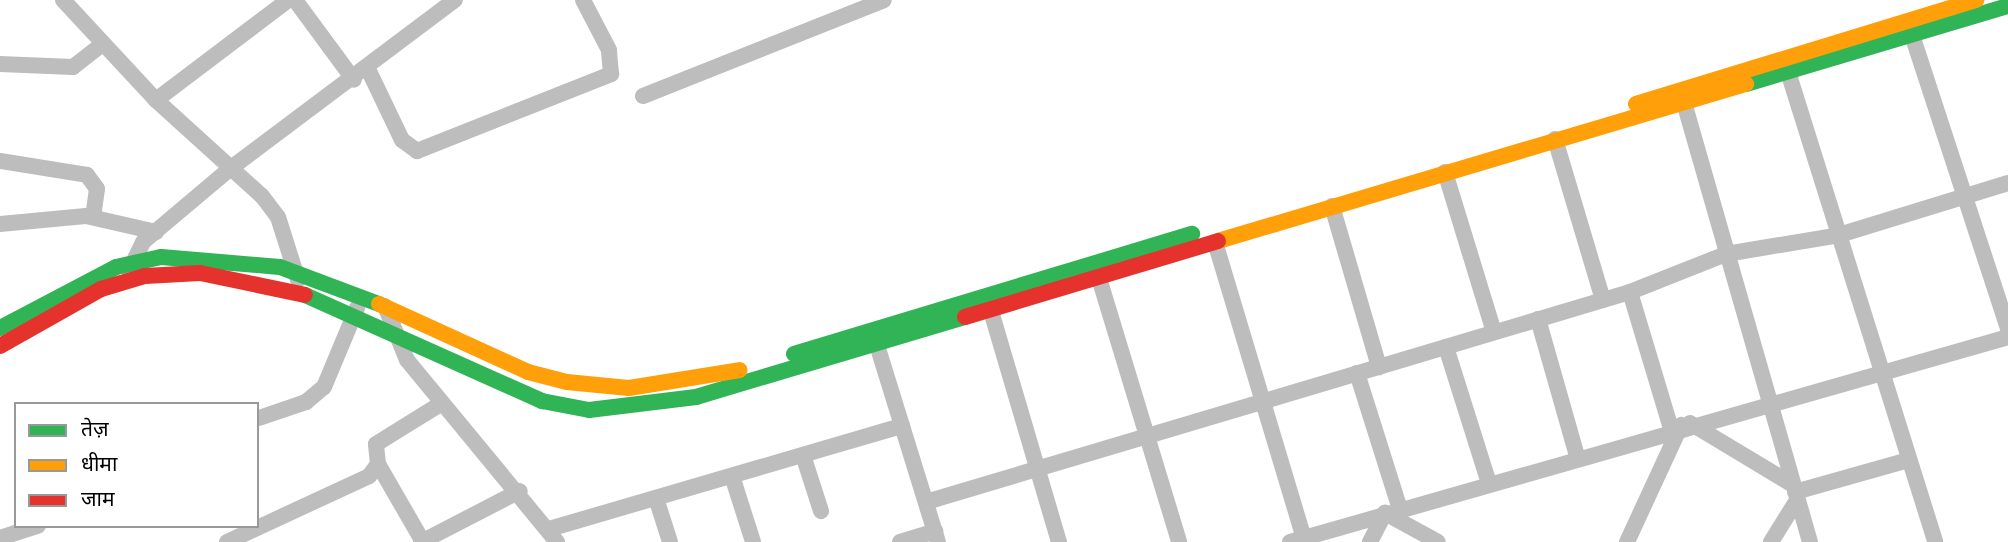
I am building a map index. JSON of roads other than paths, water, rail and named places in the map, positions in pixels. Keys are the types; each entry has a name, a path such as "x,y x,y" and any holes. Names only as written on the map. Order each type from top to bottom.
{"street":[{"path":"63,0 156,100 231,168 278,217 298,274 298,293"},
{"path":"156,100 288,0"},
{"path":"295,0 354,80"},
{"path":"129,273 156,232 231,168 354,80 455,0"},
{"path":"368,69 402,140 417,151 611,74 609,50 583,0"},
{"path":"643,96 884,0"},
{"path":"0,346 161,257 233,260 298,274 384,306 528,372 629,388 683,384 1976,0"},
{"path":"0,328 69,287 129,273 200,273 298,293 392,332 494,382 589,410 696,397 991,311 1555,139 1685,106 1913,38 2008,6"},
{"path":"1913,38 2008,329"},
{"path":"0,64 73,67 102,44"},
{"path":"1789,75 1909,460 1930,541"},
{"path":"1685,106 1768,406 1810,542"},
{"path":"1555,139 1603,300"},
{"path":"0,161 87,175 97,189 93,217"},
{"path":"1446,172 1494,332"},
{"path":"926,502 1630,292 1727,254 1839,235 2008,183"},
{"path":"1332,206 1379,367"},
{"path":"0,224 93,217 156,232"},
{"path":"1215,242 1263,401 1299,541 1680,426 1768,406 2008,337"},
{"path":"1099,278 1179,542"},
{"path":"1630,292 1680,426 1795,492 1909,460"},
{"path":"259,418 306,402 324,387 362,298"},
{"path":"384,306 392,332 442,403 520,491 553,535 656,498 902,426"},
{"path":"991,311 1059,542"},
{"path":"1538,319 1577,456"},
{"path":"877,345 937,537 900,542"},
{"path":"1446,346 1489,483"},
{"path":"1357,373 1393,511 1438,542"},
{"path":"442,403 376,444 379,464 422,542 520,491"},
{"path":"1627,542 1680,426"},
{"path":"803,455 821,511"},
{"path":"259,527 369,476 379,464"},
{"path":"733,476 752,542"},
{"path":"1771,542 1795,492"},
{"path":"656,498 670,542"},
{"path":"1370,542 1393,511"},
{"path":"0,538 32,528"},
{"path":"227,542 257,528"}]}
